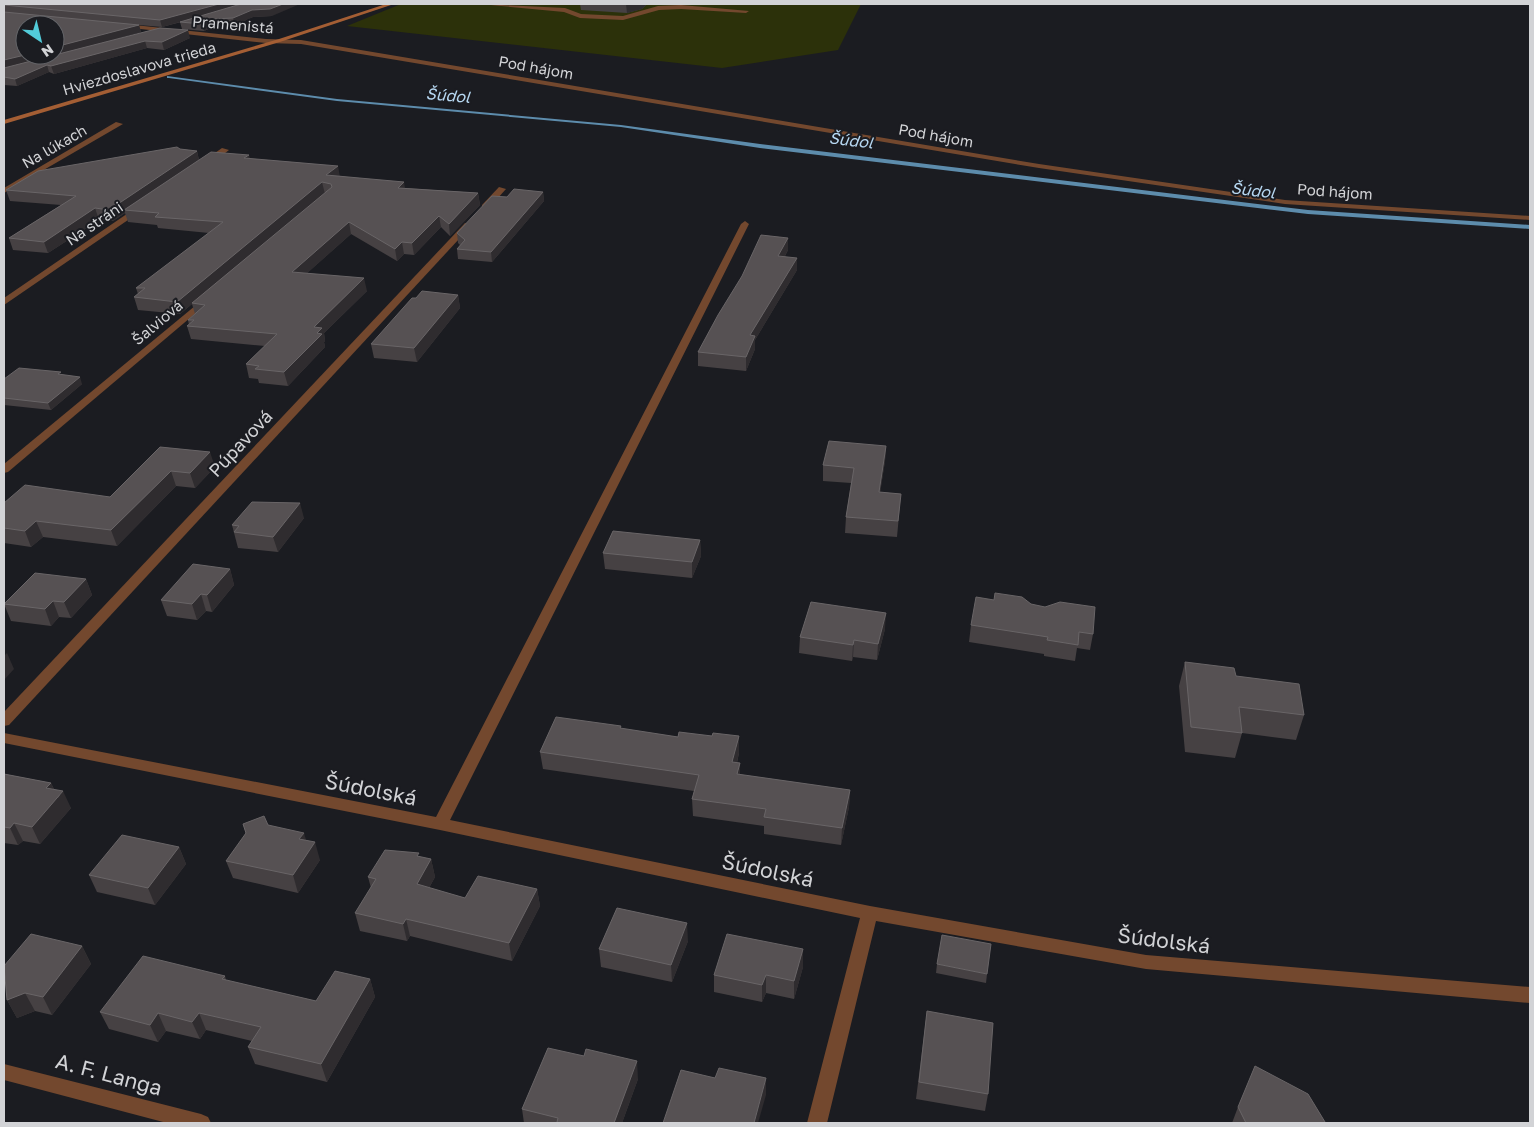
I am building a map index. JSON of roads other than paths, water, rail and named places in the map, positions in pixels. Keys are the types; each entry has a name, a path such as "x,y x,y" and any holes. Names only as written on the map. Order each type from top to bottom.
{"street":[{"name":"Hviezdoslavova trieda","path":"4,122 281,40 391,4"},
{"path":"482,4 565,10 580,16 623,18 646,13 658,8 681,7 746,11"},
{"name":"Pramenistá","path":"118,26 266,41 281,40"},
{"path":"146,35 179,26"},
{"name":"Pod hájom","path":"281,40 1039,166 1285,202 1530,218"},
{"name":"Na lúkach","path":"4,191 119,124"},
{"path":"200,167 225,150"},
{"name":"Púpavová","path":"4,721 502,189"},
{"name":"Na stráni","path":"4,302 151,201"},
{"path":"440,824 745,224"},
{"name":"Šalviová","path":"4,470 216,292"},
{"name":"Šúdolská","path":"4,738 440,824 870,913 1146,962 1530,994"},
{"path":"817,1123 870,913"},
{"name":"A. F. Langa","path":"4,1072 201,1123"}],"waterway":[{"name":"Šúdol","path":"169,77 337,100 621,126 760,146 1308,212 1530,227"}]}
